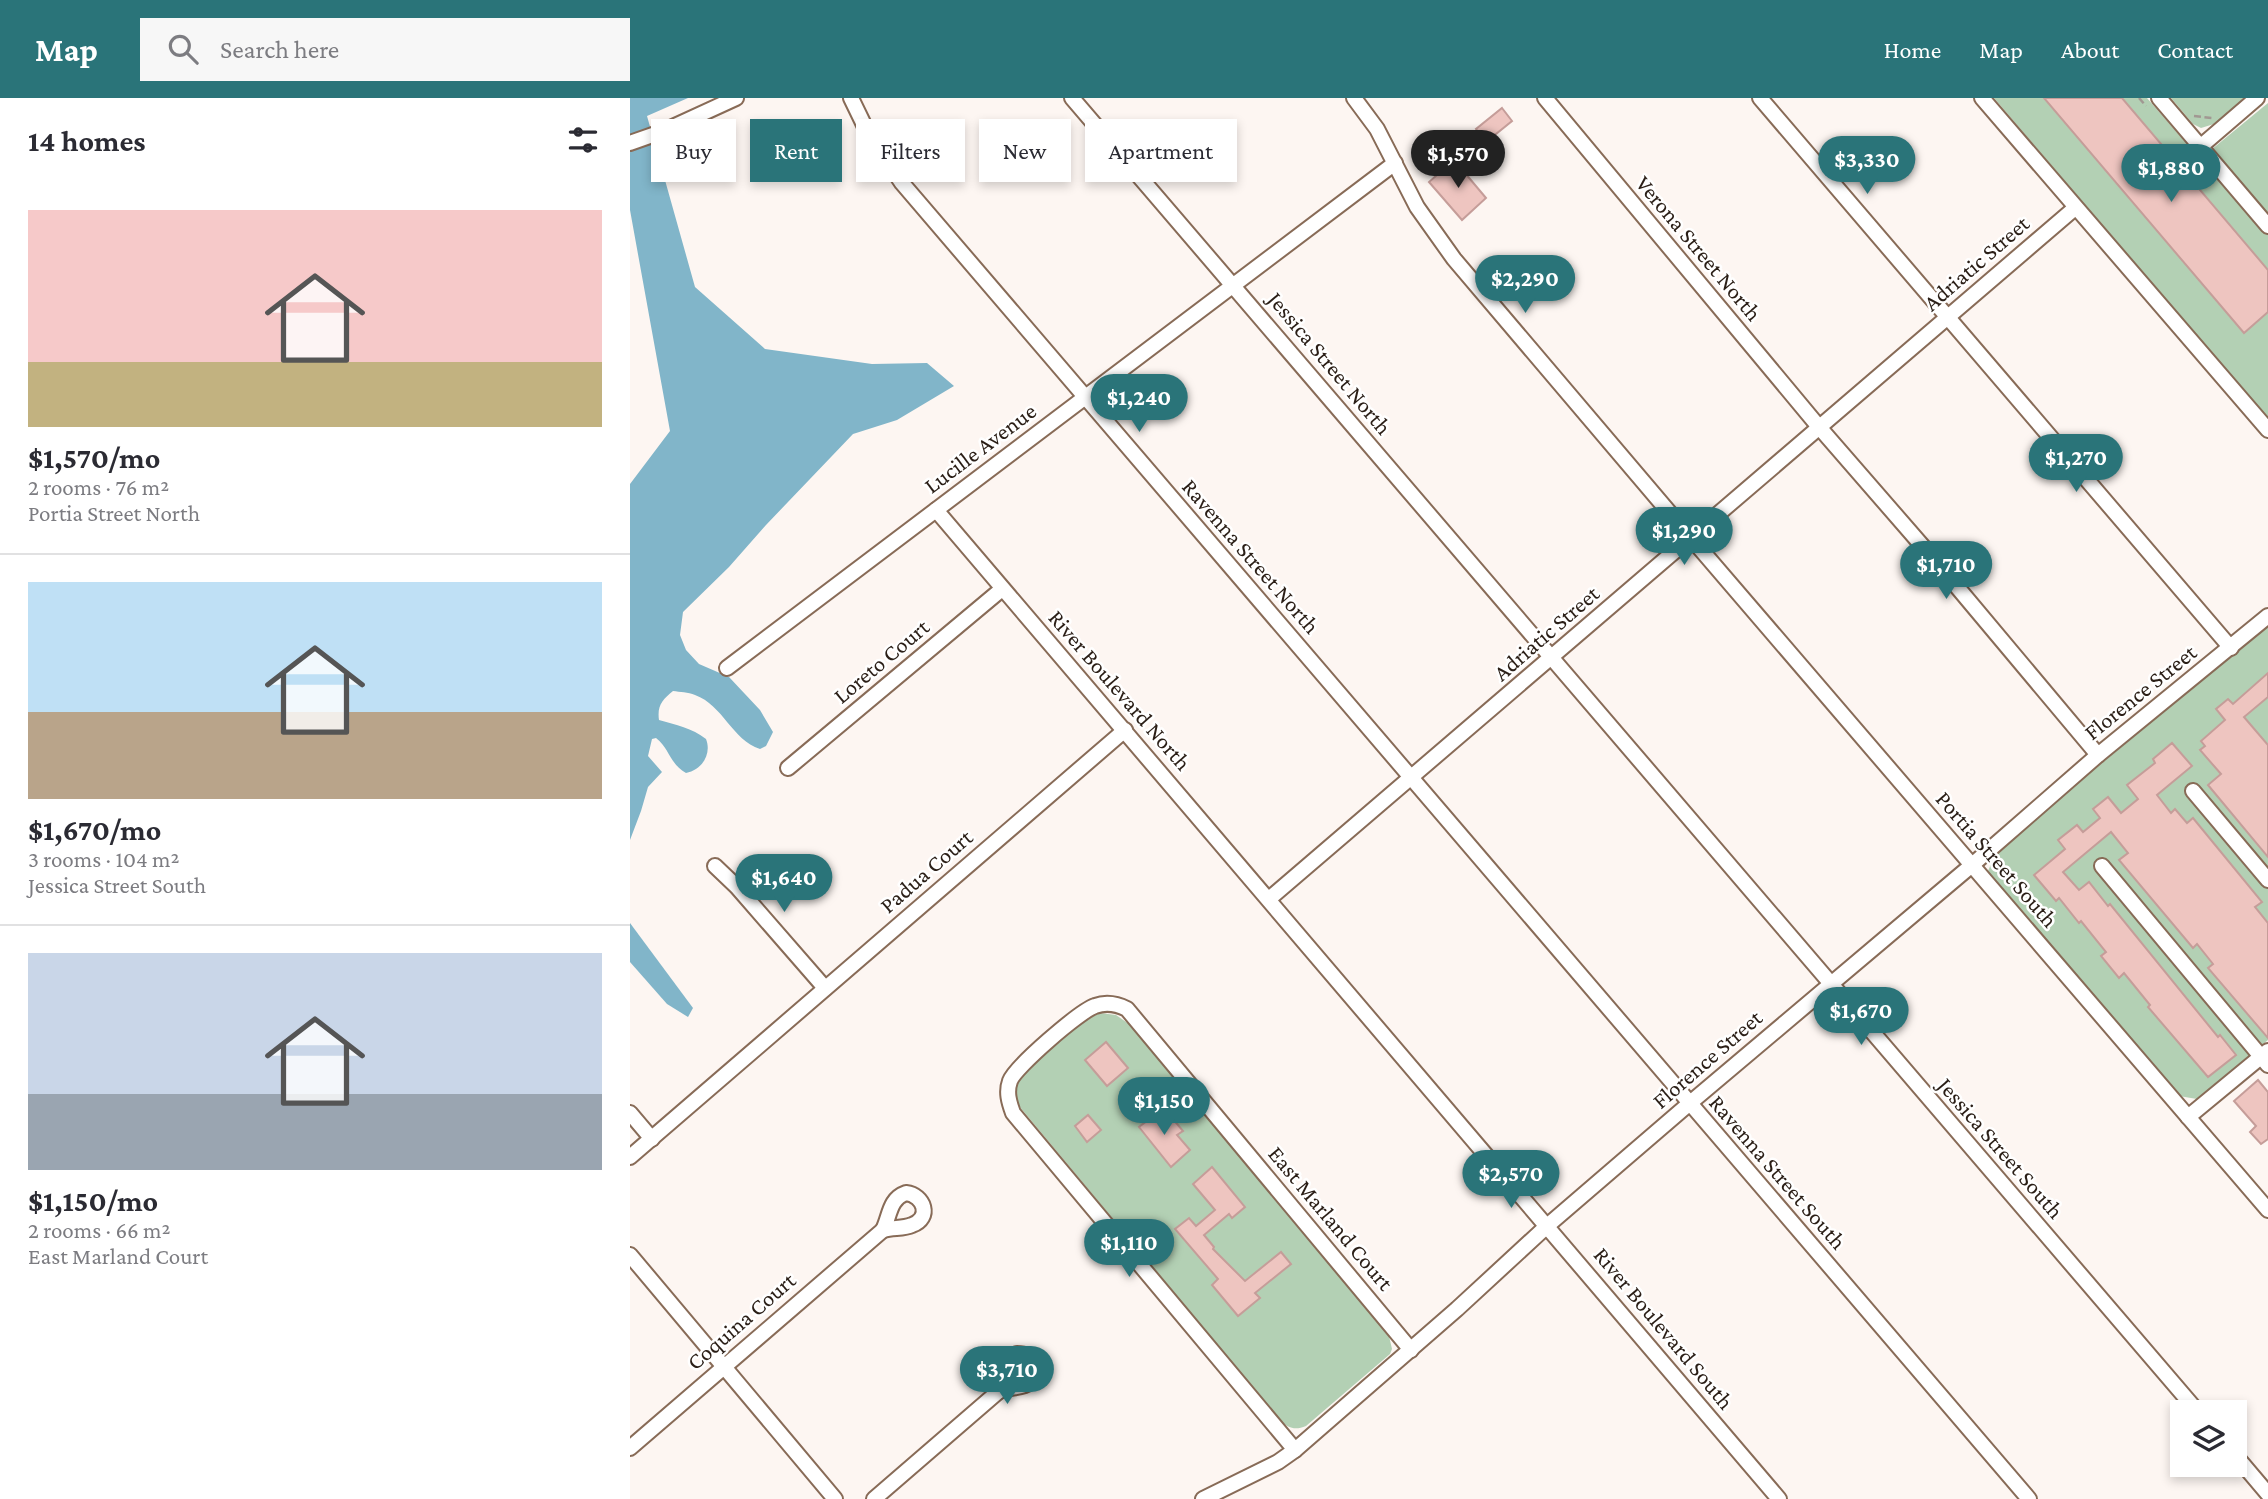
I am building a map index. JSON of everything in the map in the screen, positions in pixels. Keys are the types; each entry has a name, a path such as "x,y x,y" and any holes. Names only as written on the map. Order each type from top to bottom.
{"street":[{"path":"630,143 664,131 736,98"},
{"name":"Ravenna Street North","path":"851,98 872,140 902,183 1412,778"},
{"name":"Jessica Street North","path":"1072,98 1551,657"},
{"name":"Portia Street South","path":"1354,98 1377,129 1417,207 1454,259 2268,1210"},
{"name":"Verona Street North","path":"1545,98 2098,755"},
{"path":"1760,98 2231,648"},
{"path":"1982,98 2268,430"},
{"path":"2159,98 2268,226"},
{"path":"2200,147 2257,98"},
{"name":"Lucille Avenue","path":"727,668 1395,163"},
{"name":"Adriatic Street","path":"1269,899 2075,208"},
{"name":"River Boulevard North","path":"936,510 1269,899"},
{"name":"Loreto Court","path":"788,768 1002,589"},
{"name":"Florence Street","path":"1203,1499 1278,1462 1295,1450 1412,1350 1547,1226 1830,983 1972,865 2098,755 2268,617"},
{"name":"Jessica Street South","path":"1551,657 2188,1400"},
{"name":"Padua Court","path":"630,1157 1125,730"},
{"name":"Ravenna Street South","path":"1412,778 2029,1499"},
{"path":"2193,791 2268,880"},
{"path":"715,866 737,887 825,988"},
{"path":"2102,866 2266,1057 2188,1117"},
{"name":"River Boulevard South","path":"1269,899 1779,1499"},
{"name":"East Marland Court","path":"1295,1450 1019,1121 1010,1104 1008,1089 1012,1075 1022,1064 1084,1012 1101,1004 1127,1009 1412,1350"},
{"path":"630,1113 652,1139"},
{"name":"Coquina Court","path":"630,1448 883,1230"},
{"path":"630,1255 835,1499"},
{"path":"874,1499 999,1391"},
{"path":"2247,1469 2268,1494"}],"path":[{"path":"2192,115 2214,117"}],"green space":[{"path":"1994,98 2147,98 2200,159 2268,103 2268,420"},
{"path":"2171,98 2245,98 2214,124 2201,128 2193,124"},
{"path":"2268,625 2268,1040 2197,1099 2179,1096 1991,878 1988,871 1991,864 1989,862 1995,852"},
{"path":"1100,1013 1116,1015 1129,1024 1389,1336 1392,1349 1390,1354 1306,1426 1293,1428 1281,1421 1019,1106 1016,1089 1021,1077 1054,1045"}],"water":[{"path":"630,98 688,98 647,116 651,130 651,182 666,182 695,287 765,349 872,364 927,363 954,386 897,420 853,434 729,567 683,612 680,635 686,650 699,664 729,677 760,710 773,732 766,746 760,749 750,745 705,700 692,694 673,691 661,704 659,720 701,735 708,745 707,756 697,769 686,773 676,765 661,742 656,738 652,739 648,756 662,772 648,787 630,840 630,484 670,431 630,210"},
{"path":"630,923 693,1008 688,1017 667,1004 630,962"}],"building":[{"path":"2044,98 2122,98 2268,270 2268,312 2244,333"},
{"path":"1502,108 1512,121 1486,142 1476,129"},
{"path":"1454,160 1486,198 1462,220 1429,182"},
{"path":"2268,673 2268,697 2244,717 2268,745 2268,857 2208,785 2221,774 2200,750 2205,746 2201,741 2225,720 2216,709 2228,699 2233,704"},
{"path":"2172,743 2192,766 2157,795 2171,813 2175,809 2187,823 2193,818 2262,902 2255,907 2268,923 2268,1038 2208,968 2213,964 2197,944 2193,948 2119,860 2128,853 2111,832 2063,872 2079,890 2089,882 2108,906 2110,904 2218,1037 2220,1035 2236,1055 2208,1077 2148,1007 2150,1005 2124,973 2119,978 2101,956 2106,952 2081,921 2079,923 2059,898 2056,901 2034,875 2065,849 2058,840 2077,825 2083,832 2100,818 2093,809 2108,797 2121,813 2138,799 2127,785 2155,763 2153,759"},
{"path":"1106,1042 1128,1068 1107,1086 1085,1060"},
{"path":"2258,1080 2268,1092 2268,1139 2261,1144 2250,1132 2256,1126 2234,1101"},
{"path":"1152,1107 1167,1124 1173,1119 1183,1131 1177,1135 1190,1150 1171,1167 1139,1127 1148,1120 1143,1114"},
{"path":"1088,1115 1101,1130 1087,1142 1075,1126"},
{"path":"1212,1167 1245,1207 1232,1218 1229,1214 1204,1235 1213,1249 1245,1281 1281,1252 1291,1264 1255,1293 1260,1298 1238,1316 1212,1285 1218,1279 1175,1229 1189,1218 1196,1226 1215,1210 1193,1184"}]}
